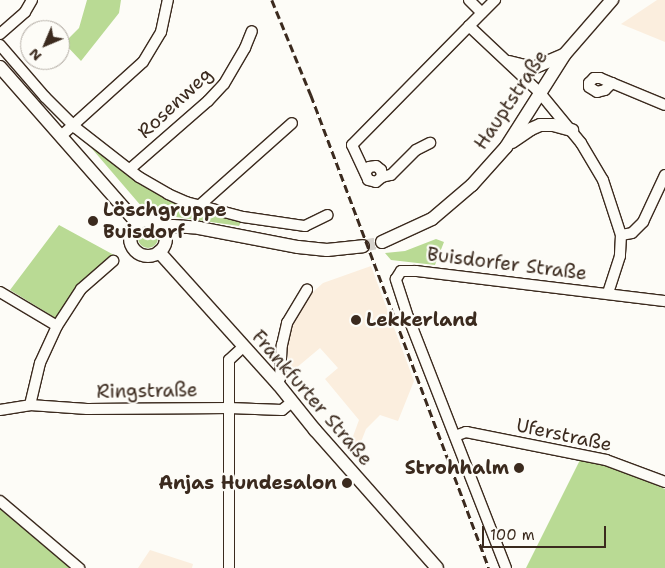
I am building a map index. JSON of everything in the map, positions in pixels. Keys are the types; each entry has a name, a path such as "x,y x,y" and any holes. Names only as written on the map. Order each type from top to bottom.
{"main road":[{"name":"Hauptstraße","path":"382,242 432,219 472,185 506,147 565,54 612,0"},
{"path":"509,62 533,68 543,66 565,54"},
{"path":"0,67 138,224"},
{"path":"506,147 531,128 540,125 553,125 572,130"},
{"path":"148,220 163,229 166,238 159,252 148,256 142,255 133,248 130,237 138,224 148,220"},
{"path":"163,229 173,226 199,228 298,247 327,250 363,246"},
{"name":"Frankfurter Straße","path":"159,252 278,384 437,568"}],"street":[{"path":"0,34 24,12 32,0"},
{"path":"61,136 143,62 161,32 168,0"},
{"path":"469,0 482,13"},
{"path":"430,143 416,150 391,175 382,177 381,170 376,166 369,167 366,172 348,143 495,0"},
{"name":"Buisdorfer Straße","path":"469,26 509,62 572,130 603,180 621,235 620,256 608,293"},
{"name":"Rosenweg","path":"130,169 208,101 224,84 245,48 252,31"},
{"path":"0,45 45,97 74,125 130,169 168,194 186,202 243,217 305,226 328,215"},
{"path":"612,82 665,105"},
{"path":"200,205 292,123"},
{"path":"621,235 632,233 643,222 665,175"},
{"path":"30,405 40,363 57,326 81,289 113,261"},
{"name":"Buisdorfer Straße","path":"454,436 401,296 396,279 401,271 608,293 665,301"},
{"path":"278,384 282,345 287,323 307,290"},
{"path":"0,292 57,326"},
{"path":"229,568 229,360 243,347"},
{"name":"Ringstraße","path":"0,410 30,405 87,409 229,408 282,410 292,402"},
{"name":"Uferstraße","path":"454,436 466,432 606,460 665,482"},
{"path":"454,436 506,568"},
{"path":"0,501 79,568"}],"shaded area":[{"path":"657,0 665,0 665,42 621,24"},
{"path":"371,266 414,381 398,421 380,415 366,429 359,447 351,454 343,445 352,439 359,420 325,379 338,368 320,348 289,374 286,335 304,300 323,283"},
{"path":"150,550 193,564 192,568 138,568"}],"green space":[{"path":"87,0 121,0 119,13 81,61 70,49 70,37 79,28"},
{"path":"81,136 125,173 142,183 241,222 239,226 176,217 142,207"},
{"path":"59,225 114,255 101,266 59,317 54,317 10,290"},
{"path":"148,228 155,231 158,238 155,245 148,248 141,245 138,238 141,231"},
{"path":"436,239 444,242 435,265 391,260 385,253 405,251"},
{"path":"581,458 611,466 665,489 665,568 526,568"},
{"path":"0,506 68,564 69,568 0,568"}],"tunnel":[{"path":"363,246 382,242"}],"railway":[{"path":"272,0 311,95 489,568"}],"place":[{"name":"Löschgruppe Buisdorf","path":"93,221"},
{"name":"Lekkerland","path":"356,320"},
{"name":"Strohhalm","path":"519,468"},
{"name":"Anjas Hundesalon","path":"347,483"}]}
